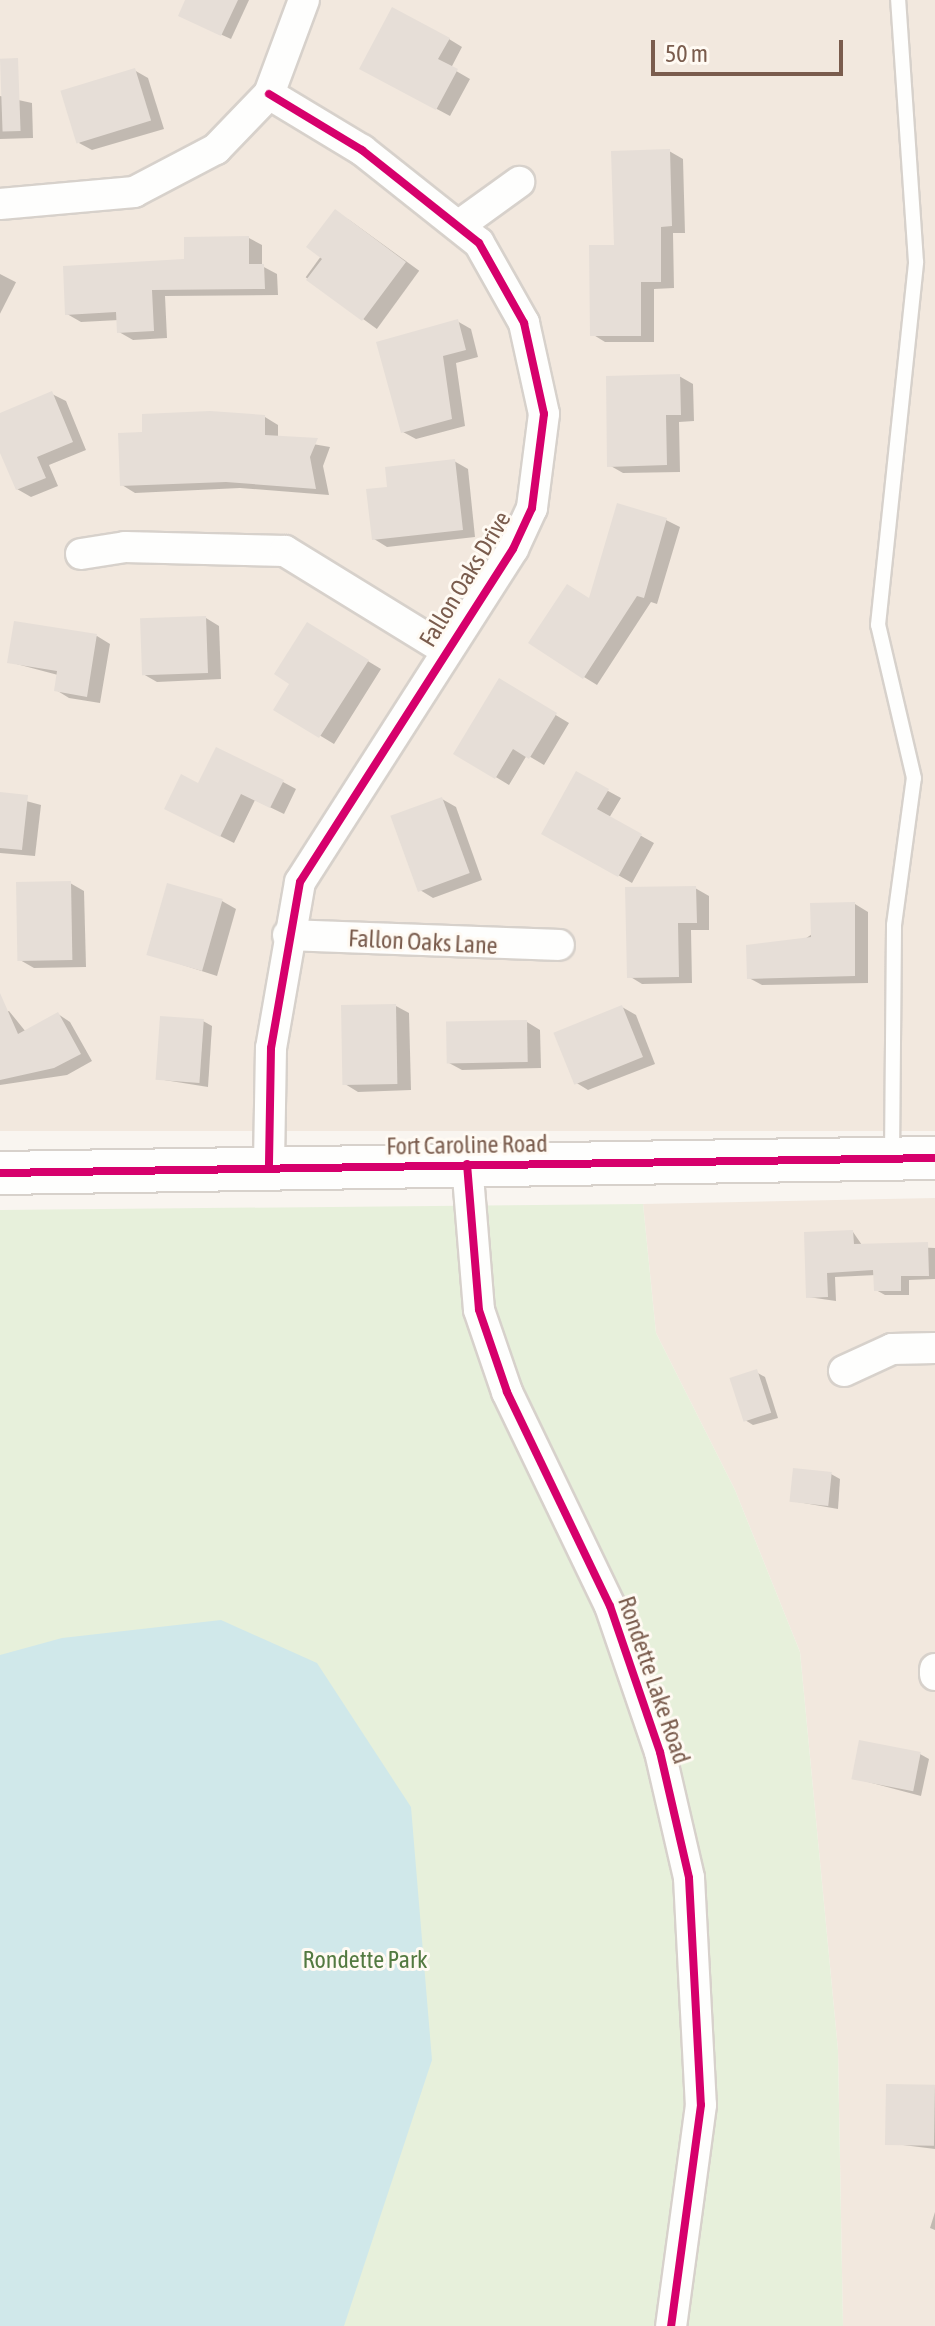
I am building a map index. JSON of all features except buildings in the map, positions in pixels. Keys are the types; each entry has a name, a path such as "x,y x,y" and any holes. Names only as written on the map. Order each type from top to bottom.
{"street":[{"path":"0,204 134,192 216,149 269,94 304,0"},
{"name":"Fallon Oaks Drive","path":"269,94 362,150 461,224 524,323 544,414 532,508 446,650 318,847 300,882 288,935 271,1048 269,1168"},
{"path":"461,224 519,182"},
{"path":"81,554 125,547 285,551 446,650"},
{"name":"Fallon Oaks Lane","path":"288,935 559,945"},
{"name":"Fort Caroline Road","path":"0,1173 935,1158"},
{"name":"Rondette Lake Road","path":"467,1164 479,1310 507,1392 610,1606 660,1752 689,1878 701,2105 671,2326"},
{"path":"844,1371 892,1349 935,1348"}],"lane":[{"path":"892,1158 894,925 914,778 878,625 916,262 898,0"}],"shaded area":[{"path":"0,0 935,0 935,1131 0,1131"},
{"path":"935,1198 935,2326 843,2326 838,2050 800,1652 735,1490 656,1333 643,1204"}],"green space":[{"name":"Rondette Park","path":"643,1204 656,1333 735,1490 800,1652 838,2050 843,2326 0,2326 0,1210"}],"water":[{"path":"221,1620 317,1663 411,1807 432,2060 344,2326 0,2326 0,1655 62,1638"}],"cycle path":[{"path":"269,94 362,150 479,243 524,323 544,414 532,508 513,549 300,882 271,1048 269,1168"},
{"path":"0,1173 935,1158"},
{"path":"467,1164 479,1310 507,1392 610,1606 660,1752 689,1878 701,2105 671,2326"}]}
